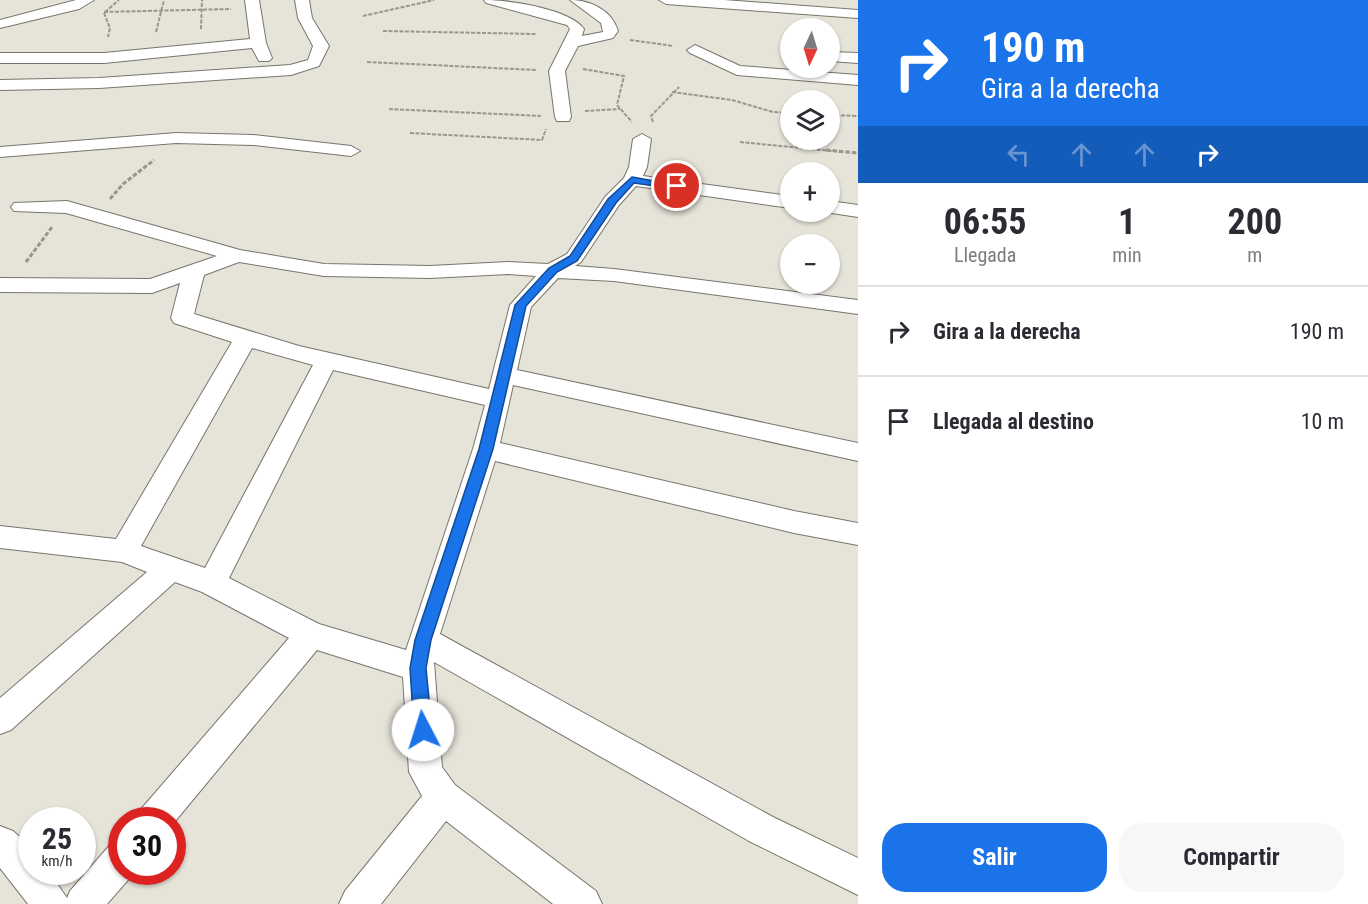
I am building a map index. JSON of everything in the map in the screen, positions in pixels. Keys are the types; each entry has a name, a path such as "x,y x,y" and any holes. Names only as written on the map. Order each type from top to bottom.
{"street":[{"path":"0,24 74,6 87,0"},
{"path":"0,85 99,83 291,70 314,63 321,46 303,14 302,0"},
{"path":"492,0 572,22 577,30 557,71 563,117"},
{"path":"572,43 608,35 611,31 608,21 578,0"},
{"path":"666,0 858,14"},
{"path":"253,4 258,43 270,72"},
{"path":"0,58 104,58 258,43"},
{"path":"695,51 737,70 858,80"},
{"path":"840,57 858,58"},
{"path":"0,152 183,138 253,140 351,151"},
{"path":"584,904 443,797 426,772 420,654 486,449 521,305 553,270 574,258 612,201 632,180 638,167 642,139"},
{"path":"632,180 780,201"},
{"path":"21,207 67,207 238,256 324,270 553,270 614,274 858,307"},
{"path":"840,208 858,211"},
{"path":"3,286 152,286 238,256"},
{"path":"194,272 182,318 245,340 326,361 501,387 858,452"},
{"path":"123,551 245,340"},
{"path":"212,583 326,361"},
{"path":"486,449 794,522 858,534"},
{"path":"4,540 123,551 212,583 311,635 420,654 858,877"},
{"path":"0,719 171,568"},
{"path":"165,807 311,635"},
{"path":"358,904 443,797"},
{"path":"0,844 17,859 51,904"},
{"path":"83,904 108,875"}],"path":[{"path":"119,0 104,12 202,10 253,4"},
{"path":"156,32 164,0"},
{"path":"195,49 201,31 202,0"},
{"path":"363,16 434,0"},
{"path":"383,31 537,34"},
{"path":"608,35 612,38 695,51"},
{"path":"367,62 557,71 585,69 624,76 617,105 638,126 642,139 655,128 651,116 679,87"},
{"path":"672,92 732,100 780,112"},
{"path":"389,109 572,118 590,109 620,109"},
{"path":"840,115 858,116"},
{"path":"410,133 542,140"},
{"path":"96,215 123,184 183,138"},
{"path":"740,142 858,153"},
{"path":"3,286 67,207"}],"route":[{"path":"423,730 418,668 423,640 486,449 521,305 553,270 574,258 612,201 632,180 677,186"}]}
